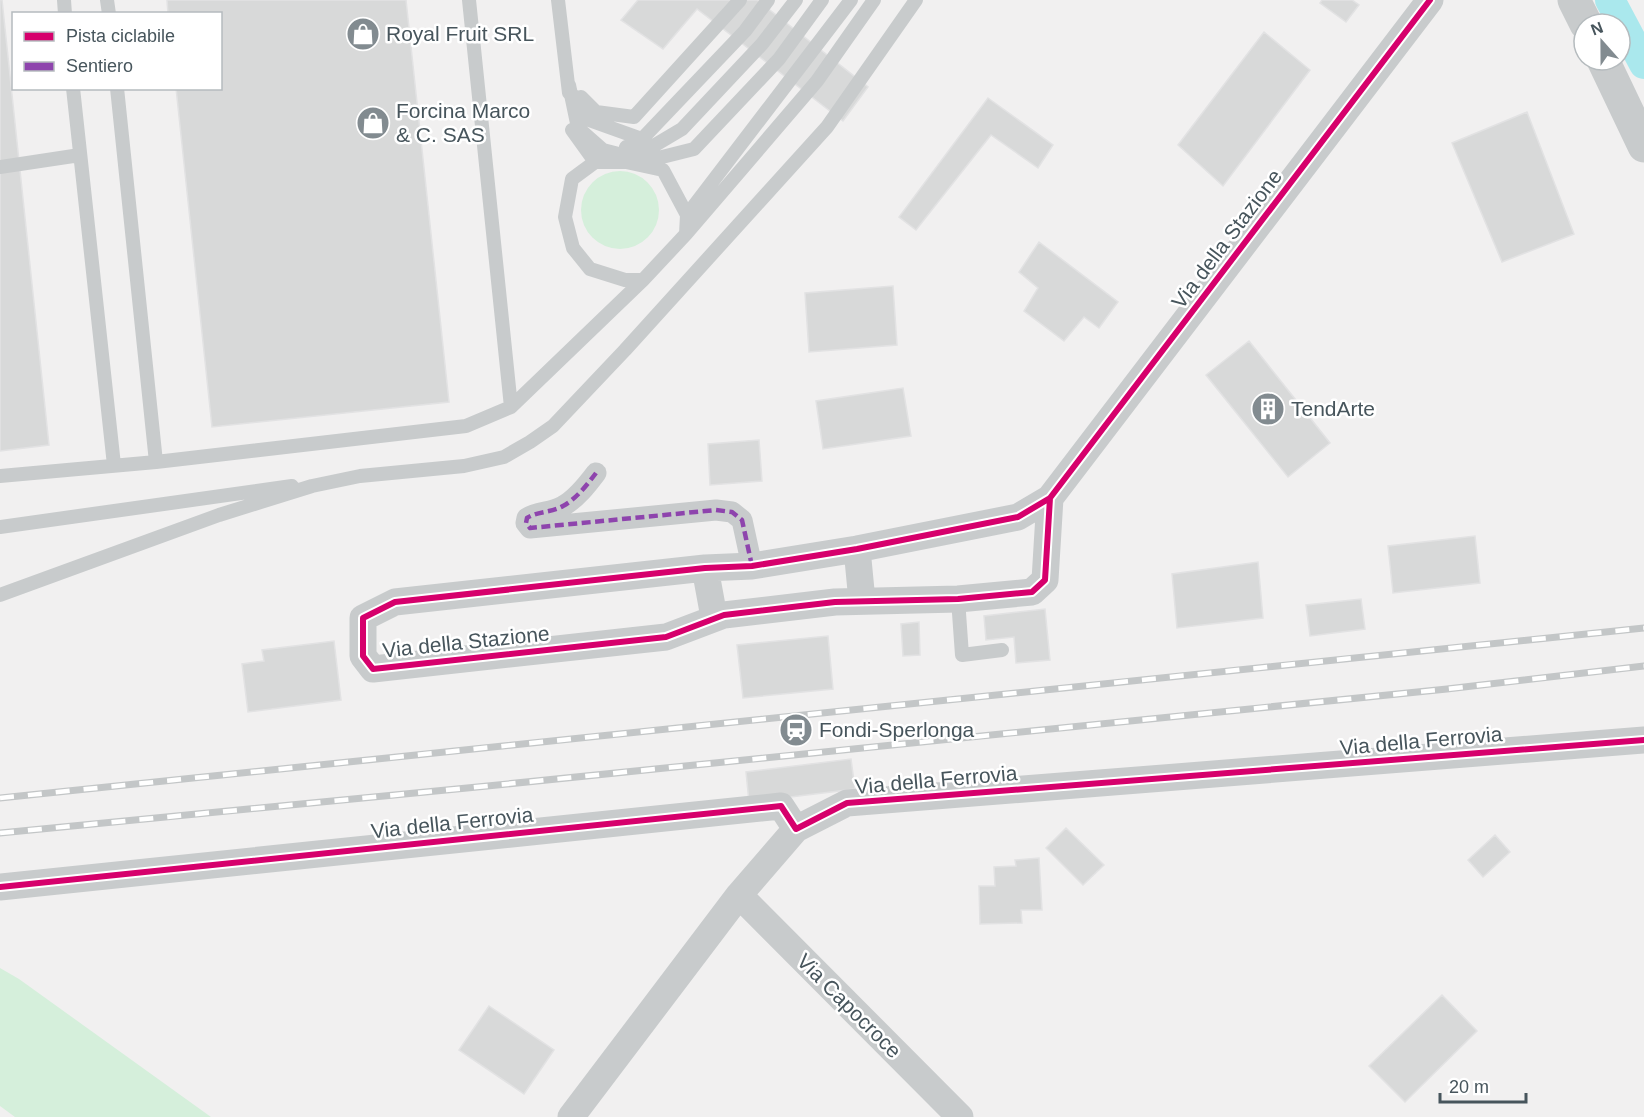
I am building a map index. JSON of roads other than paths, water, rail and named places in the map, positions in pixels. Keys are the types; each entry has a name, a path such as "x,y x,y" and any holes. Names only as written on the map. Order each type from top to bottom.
{"street":[{"name":"Via della Stazione","path":"1050,498 1045,580 1032,592 958,599 836,602 714,617 666,637 654,639 373,669 363,656 363,618 395,602 705,568 752,566 857,549 1018,517 1050,498 1430,0"},
{"path":"1609,72 1644,146"},
{"path":"596,473 585,488 562,507 533,514 527,518 526,523 530,528 716,510 732,512 742,520 752,566"},
{"path":"857,549 862,601"},
{"path":"705,568 714,617"},
{"name":"Via della Ferrovia","path":"0,887 781,806 796,829 847,803 1644,740"},
{"path":"571,1117 739,895 796,829"},
{"name":"Via Capocroce","path":"739,895 960,1117"}],"lane":[{"path":"469,0 512,406"},
{"path":"558,0 573,132 595,162"},
{"path":"568,85 596,112 634,117 740,0"},
{"path":"568,85 589,120 642,139 745,31 768,0"},
{"path":"568,85 584,125 606,144 645,151 682,129 762,44 796,0"},
{"path":"568,85 578,128 603,150 646,161 694,149 779,59 822,0"},
{"path":"687,215 850,0"},
{"path":"0,476 156,462 466,426 512,406 643,280 686,234 817,81 873,0"},
{"path":"0,595 219,515 312,486 360,476 464,466 504,457 554,426 827,127 916,0"},
{"path":"73,90 114,465"},
{"path":"117,90 156,462"},
{"path":"0,167 80,155"},
{"path":"643,280 625,280 590,269 573,248 565,217 572,178 595,162 626,162 663,170 687,215 686,234"},
{"path":"0,527 177,500 292,486 312,486"},
{"path":"958,599 962,655 1002,650"}],"waterway":[{"path":"1610,0 1644,64"}],"railway":[{"path":"0,798 1644,628"},
{"path":"0,833 1447,689 1644,666"}],"place":[{"name":"Royal Fruit SRL","path":"363,34"},
{"name":"Forcina Marco & C. SAS","path":"373,123"},
{"name":"TendArte","path":"1268,409"},
{"name":"Fondi-Sperlonga","path":"796,730"}]}
